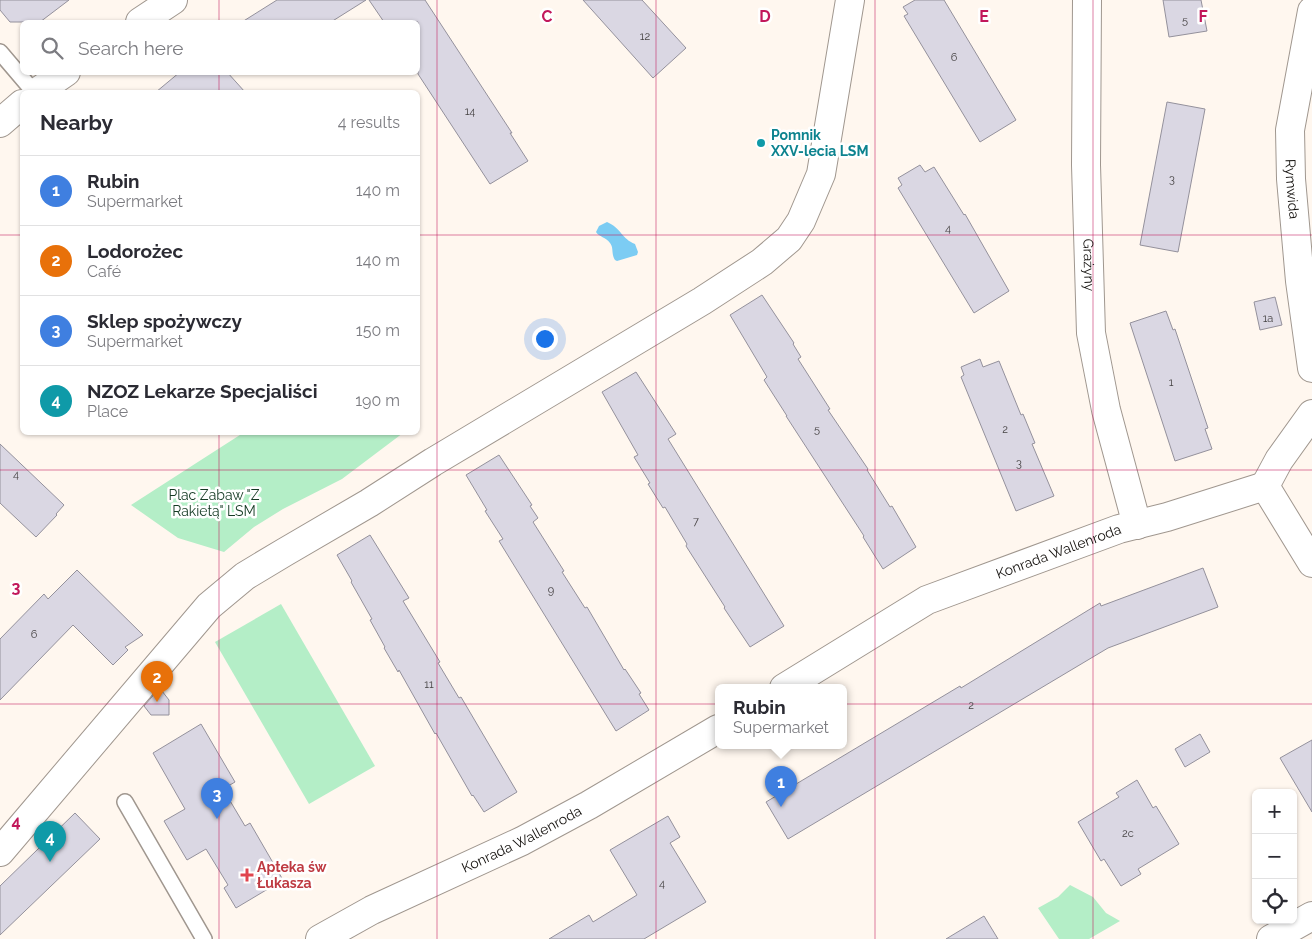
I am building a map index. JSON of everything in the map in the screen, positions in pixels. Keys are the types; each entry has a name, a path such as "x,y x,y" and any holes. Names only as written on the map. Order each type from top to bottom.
{"street":[{"path":"143,20 173,0"},
{"path":"0,852 210,606 244,576 369,503 433,462 702,301 762,262 789,239 801,221 821,174 850,0"},
{"name":"Grażyny","path":"1086,0 1086,165 1091,333 1106,410 1137,525"},
{"name":"Rymwida","path":"1312,11 1290,130 1291,179 1312,368"},
{"path":"39,90 62,75"},
{"path":"0,123 20,106"},
{"path":"1312,414 1279,460 1265,486 1312,563"},
{"name":"Konrada Wallenroda","path":"790,684 927,600 1119,529 1167,518 1265,486"},
{"name":"Konrada Wallenroda","path":"320,939 372,910 522,841 589,805 715,731"},
{"path":"1271,939 1312,916"}],"lane":[{"path":"0,52 20,74"},
{"path":"21,75 34,90"},
{"path":"125,802 204,939"}],"green space":[{"name":"Plac Zabaw \"Z Rakietą\" LSM","path":"240,435 400,435 342,479 283,509 254,527 224,552 178,538 131,505"},
{"path":"281,604 375,766 309,804 215,642"},
{"path":"1070,885 1093,897 1106,913 1120,921 1089,939 1059,939 1038,908 1058,897"}],"water":[{"path":"607,222 612,224 635,244 638,252 637,255 615,260 610,243 596,232 599,226"}],"building":[{"path":"0,0 69,0 43,20 10,22 0,10"},
{"path":"277,0 366,0 334,20 245,20"},
{"path":"369,0 425,0 512,133 510,133 528,161 490,184 419,75 420,20 383,20"},
{"path":"583,0 642,0 686,48 653,78"},
{"path":"915,0 944,0 1016,120 980,142 904,16 908,14 903,7"},
{"path":"1163,0 1201,0 1207,31 1169,37"},
{"path":"176,75 230,75 243,90 158,90"},
{"path":"1167,102 1205,109 1178,252 1140,245"},
{"path":"920,165 925,172 934,167 965,214 1009,291 974,313 898,188 902,185 898,178"},
{"path":"762,295 794,343 801,357 798,359 830,409 828,410 868,469 890,507 892,506 916,547 883,569 864,536 764,380 767,377 730,315"},
{"path":"1275,297 1282,325 1260,330 1254,302"},
{"path":"1166,311 1173,330 1175,329 1208,428 1205,429 1212,449 1175,461 1130,323"},
{"path":"980,359 983,367 999,361 1021,415 1023,414 1035,443 1032,444 1054,496 1016,511 961,377 964,375 961,367"},
{"path":"636,372 676,434 668,439 784,626 750,647 686,546 687,544 665,507 663,508 648,484 650,483 634,457 638,455 602,392"},
{"path":"0,444 64,505 36,537 0,503"},
{"path":"499,455 532,505 530,506 538,518 533,522 564,571 562,572 585,608 587,607 624,670 641,693 639,694 649,710 616,731 499,541 503,539 485,511 487,510 466,475"},
{"path":"370,535 409,598 403,601 440,662 438,663 459,698 461,697 517,792 484,812 472,796 399,670 398,672 384,648 370,620 372,619 337,555"},
{"path":"1203,568 1218,607 1108,648 788,839 766,802 960,686 961,688 1100,603 1101,606"},
{"path":"77,570 143,635 125,647 128,650 113,665 73,625 0,700 0,639 44,594 48,599"},
{"path":"158,690 162,691 169,700 169,715 151,715 144,706"},
{"path":"201,724 235,782 223,789 245,826 250,823 283,880 236,908 224,888 228,885 206,849 187,860 164,821 185,809 153,753"},
{"path":"1200,734 1210,752 1185,767 1175,749"},
{"path":"1312,740 1312,812 1280,758"},
{"path":"1137,780 1153,808 1156,806 1179,844 1138,869 1141,874 1121,886 1104,859 1101,861 1078,822 1119,797 1116,793"},
{"path":"75,813 100,839 0,935 0,886"},
{"path":"668,816 680,837 670,843 706,902 644,939 549,939 589,915 593,922 637,895 610,850"},
{"path":"984,916 998,939 946,939"}],"place":[{"name":"Pomnik XXV-lecia LSM","path":"761,143"},
{"name":"Lodorożec","path":"157,702"},
{"name":"Rubin","path":"781,807"},
{"name":"Sklep spożywczy","path":"217,819"},
{"name":"NZOZ Lekarze Specjaliści","path":"50,862"},
{"name":"Apteka św Łukasza","path":"247,875"}]}
